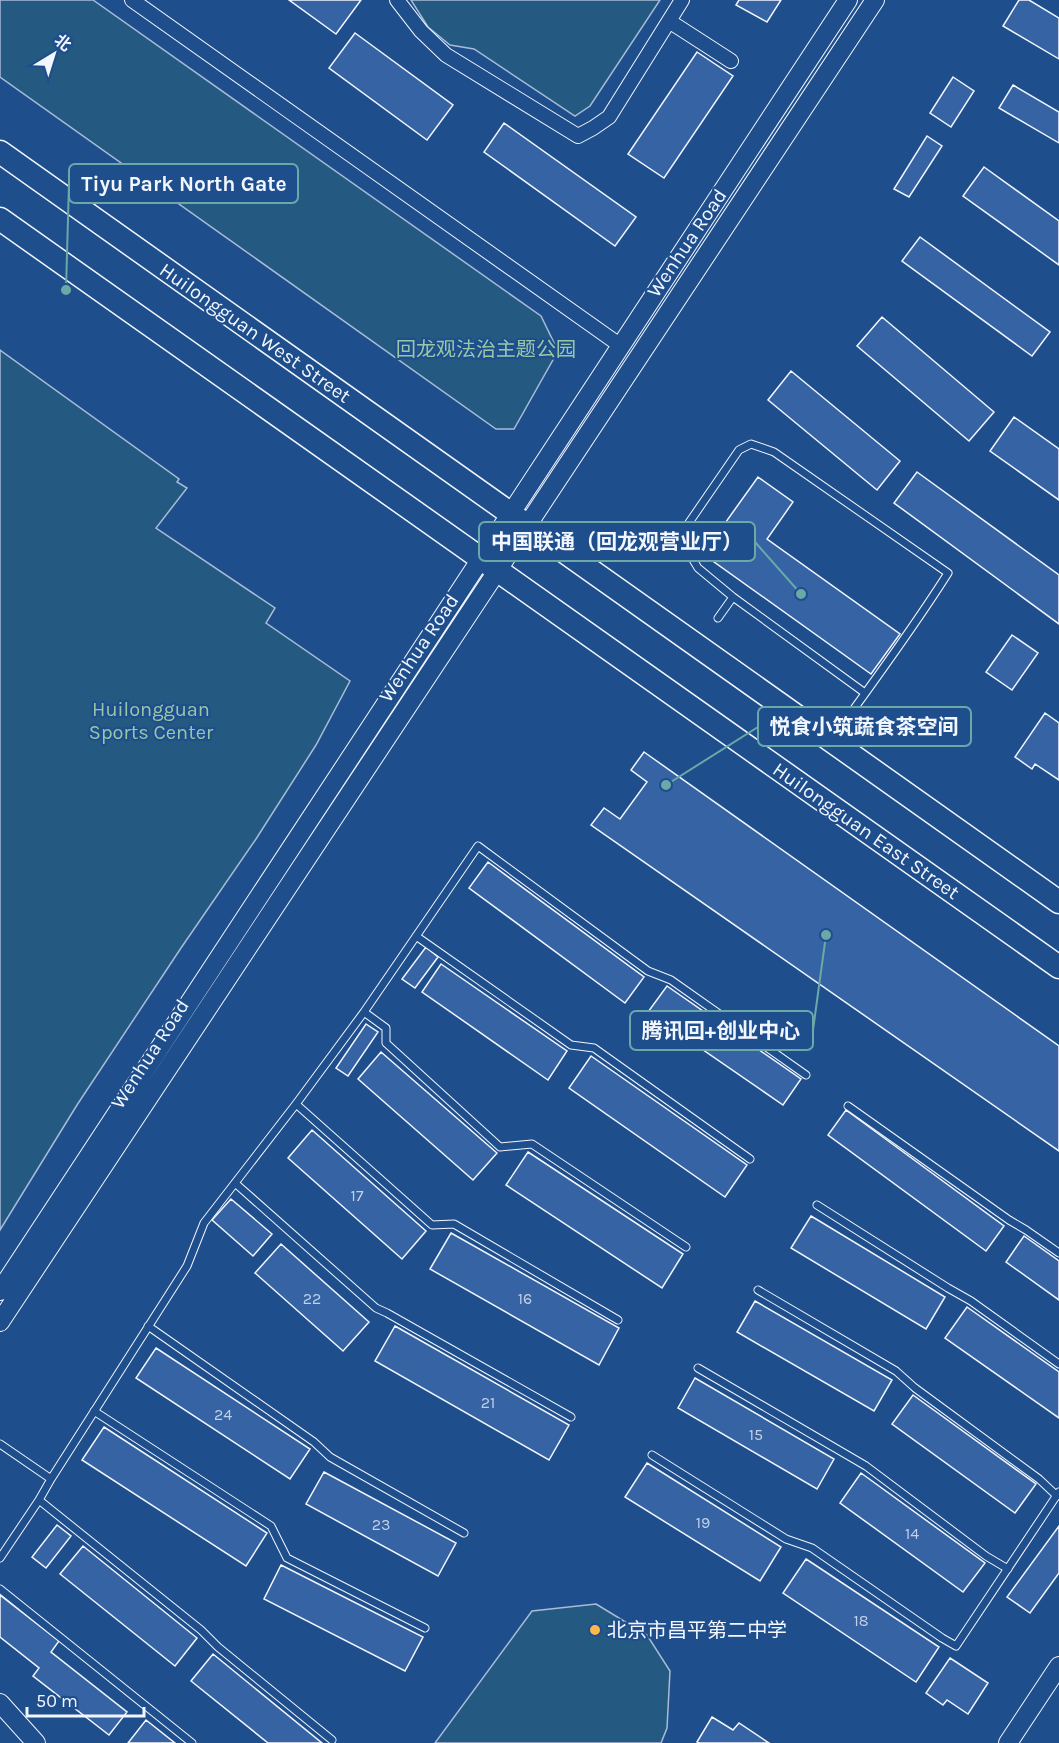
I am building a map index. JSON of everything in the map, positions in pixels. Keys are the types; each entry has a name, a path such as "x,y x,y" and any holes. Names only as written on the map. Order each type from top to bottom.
{"main road":[{"name":"Huilongguan West Street","path":"0,152 519,520"},
{"path":"0,219 489,565"},
{"path":"519,520 1059,902"},
{"name":"Huilongguan East Street","path":"489,565 1059,967"}],"street":[{"path":"132,0 153,8 621,346"},
{"path":"397,0 421,31 446,55 578,136 609,117 681,0"},
{"name":"Wenhua Road","path":"519,520 621,346 848,0"},
{"name":"Wenhua Road","path":"0,1291 519,520 875,0"},
{"path":"669,21 731,61"},
{"name":"Wenhua Road","path":"0,1322 489,565"},
{"path":"1008,1743 1059,1666"},
{"path":"0,1703 35,1743"},
{"path":"0,1716 35,1743"}],"lane":[{"path":"831,741 866,693 925,609 948,573 774,452 751,444 738,450 686,527 686,548 698,568 733,597 866,693"},
{"path":"718,618 733,597"},
{"path":"0,1558 187,1266 204,1223 364,1011 478,846 648,971 671,980 806,1075"},
{"path":"416,936 571,1045 594,1048 750,1159"},
{"path":"364,1011 386,1028 386,1043 500,1148 532,1144 686,1246"},
{"path":"296,1104 432,1225 454,1224 618,1320"},
{"path":"848,1106 1008,1220 1059,1252"},
{"path":"235,1183 376,1308 571,1417"},
{"path":"817,1205 948,1288 971,1300 1059,1364"},
{"path":"652,1455 786,1539 812,1548 956,1646 1058,1494 915,1388 896,1371 758,1290"},
{"path":"148,1326 314,1442 330,1457 464,1533"},
{"path":"698,1368 866,1466 986,1556 1008,1569"},
{"path":"94,1411 271,1526 287,1558 425,1628"},
{"path":"0,1444 51,1479"},
{"path":"39,1500 201,1630 218,1647 332,1740"},
{"path":"0,1588 192,1743"}],"green space":[{"name":"回龙观法治主题公园","path":"0,0 93,0 541,316 558,351 514,429 496,429 0,77"},
{"path":"411,0 660,0 590,106 575,116 474,49 450,45 428,27"},
{"name":"Huilongguan Sports Center","path":"0,350 179,479 177,482 187,488 156,528 275,608 266,623 350,681 316,745 256,839 77,1105 0,1230"},
{"path":"596,1604 647,1635 670,1671 667,1728 661,1743 435,1743 532,1611"}],"building":[{"path":"289,0 361,0 336,34"},
{"path":"739,0 781,0 767,22 736,5"},
{"path":"1019,0 1029,0 1059,18 1059,59 1003,26"},
{"path":"355,33 453,105 427,140 329,68"},
{"path":"697,52 733,76 664,178 628,154"},
{"path":"953,77 974,91 951,127 930,113"},
{"path":"1013,85 1059,112 1059,143 999,108"},
{"path":"504,123 636,217 615,246 484,152"},
{"path":"927,136 942,146 909,197 894,189"},
{"path":"984,167 1059,221 1059,265 963,196"},
{"path":"920,237 1050,332 1032,356 902,261"},
{"path":"882,317 994,412 969,441 857,346"},
{"path":"791,371 900,461 877,490 768,400"},
{"path":"1014,417 1059,449 1059,500 990,451"},
{"path":"917,472 1059,575 1059,624 894,503"},
{"path":"758,477 793,502 767,539 900,634 871,674 703,554"},
{"path":"1012,635 1038,653 1012,690 986,672"},
{"path":"1045,713 1059,723 1059,780 1035,764 1032,769 1015,757"},
{"path":"644,752 1059,1046 1059,1151 591,825 604,808 620,819 647,782 631,770"},
{"path":"488,862 644,977 625,1003 469,888"},
{"path":"426,947 438,957 415,988 402,979"},
{"path":"441,964 567,1051 548,1080 422,992"},
{"path":"667,986 801,1079 783,1105 648,1012"},
{"path":"366,1024 378,1032 348,1076 336,1068"},
{"path":"381,1052 497,1153 473,1180 358,1079"},
{"path":"591,1056 747,1165 725,1197 569,1088"},
{"path":"846,1110 1004,1226 986,1251 828,1135"},
{"path":"312,1130 426,1231 402,1259 288,1158"},
{"path":"528,1152 683,1254 662,1288 506,1185"},
{"path":"231,1199 272,1234 253,1256 212,1220"},
{"path":"811,1216 945,1297 926,1329 791,1248"},
{"path":"451,1233 619,1328 599,1365 430,1269"},
{"path":"1024,1236 1059,1261 1059,1300 1006,1262"},
{"path":"281,1244 369,1322 343,1351 255,1273"},
{"path":"755,1301 892,1380 874,1411 737,1332"},
{"path":"967,1307 1059,1372 1059,1418 945,1338"},
{"path":"395,1326 569,1425 549,1460 375,1361"},
{"path":"156,1348 310,1449 290,1479 136,1378"},
{"path":"695,1378 834,1459 817,1489 678,1408"},
{"path":"913,1395 1036,1484 1015,1513 892,1424"},
{"path":"104,1427 267,1533 246,1566 82,1460"},
{"path":"647,1463 781,1547 760,1581 625,1497"},
{"path":"324,1472 456,1543 438,1576 306,1504"},
{"path":"861,1473 985,1563 963,1592 840,1503"},
{"path":"57,1525 71,1536 46,1568 32,1557"},
{"path":"1059,1526 1059,1573 1030,1613 1007,1597"},
{"path":"83,1546 197,1638 175,1666 60,1574"},
{"path":"806,1559 939,1647 916,1682 783,1593"},
{"path":"281,1565 423,1637 405,1671 264,1599"},
{"path":"0,1595 59,1641 51,1652 127,1712 109,1735 33,1676 39,1668 0,1637"},
{"path":"213,1654 322,1743 268,1743 191,1681"},
{"path":"950,1658 988,1683 968,1714 947,1700 943,1705 926,1693"},
{"path":"712,1717 733,1730 739,1723 769,1743 697,1742"},
{"path":"146,1720 175,1743 128,1743"}],"place":[{"name":"Tiyu Park North Gate","path":"66,290"},
{"name":"中国联通（回龙观营业厅）","path":"801,594"},
{"name":"悦食小筑蔬食茶空间","path":"666,785"},
{"name":"腾讯回+创业中心","path":"826,935"},
{"name":"北京市昌平第二中学","path":"595,1630"}]}
